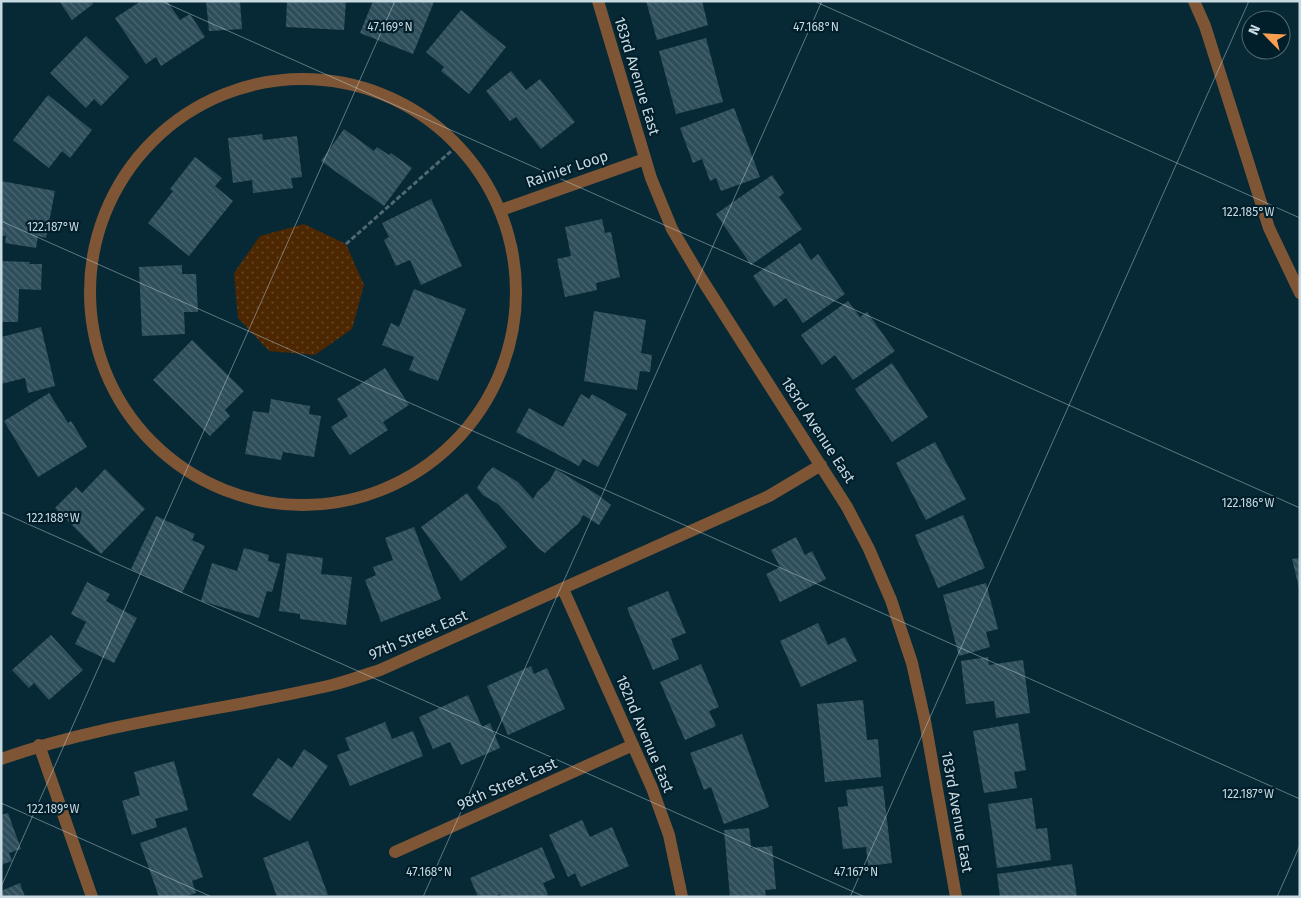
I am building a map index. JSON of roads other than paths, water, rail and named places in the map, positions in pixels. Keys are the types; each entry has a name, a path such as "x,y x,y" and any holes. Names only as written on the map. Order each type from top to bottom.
{"street":[{"name":"183rd Avenue East","path":"598,1 651,178 672,229 701,278 847,507 869,549 891,600 912,663 925,721 956,897"},
{"path":"1194,1 1205,26 1269,228 1300,292"},
{"path":"302,78 332,80 357,85 390,96 416,110 441,128 467,154 487,183 501,210 512,246 516,276 516,317 511,341 500,375 487,400 466,430 445,451 411,476 372,494 345,501 314,505 289,505 257,500 221,489 194,475 167,456 148,438 124,408 108,378 96,343 90,293 92,258 98,233 109,203 127,170 147,146 176,120 207,100 232,90 267,81 302,78"},
{"name":"Rainier Loop","path":"501,210 645,159"},
{"name":"97th Street East","path":"1,759 39,745 103,730 333,685 380,670 769,496 821,465"},
{"name":"182nd Avenue East","path":"564,589 652,788 669,835 682,897"},
{"path":"39,745 92,897"},
{"name":"98th Street East","path":"395,852 633,745"}]}
